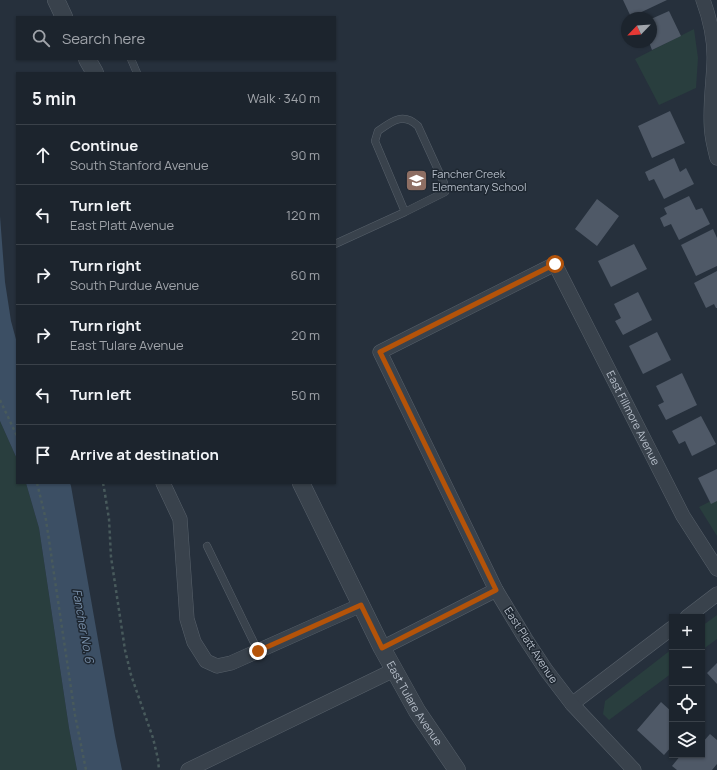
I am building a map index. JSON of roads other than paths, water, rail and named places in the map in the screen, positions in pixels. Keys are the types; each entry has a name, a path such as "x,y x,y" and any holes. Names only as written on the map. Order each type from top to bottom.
{"street":[{"path":"56,0 64,16"},
{"path":"702,0 712,34 714,62 711,97 717,158"},
{"path":"88,60 94,72"},
{"name":"East Fillmore Avenue","path":"380,352 555,264 683,516 717,569"},
{"name":"East Platt Avenue","path":"380,352 496,590 533,651 572,704 634,770"},
{"path":"163,484 180,520 187,619 194,642 206,661 217,666 231,663 361,605"},
{"name":"East Tulare Avenue","path":"301,484 382,648 416,711 457,770"},
{"path":"382,648 496,590"},
{"path":"691,614 717,594"},
{"path":"572,704 669,630"},
{"path":"188,770 394,670"}],"lane":[{"path":"131,60 137,72"},
{"path":"336,244 405,212 445,192 444,184 418,126 412,119 401,118 389,123 378,131 376,141 405,212"},
{"path":"207,546 258,651"}],"water":[{"path":"0,216 5,282 11,321 16,339 16,457 0,421"},
{"name":"Fancher No. 6","path":"26,484 70,484 122,770 77,770 69,728 39,528"}],"place":[{"name":"Fancher Creek Elementary School","path":"416,180"}]}
